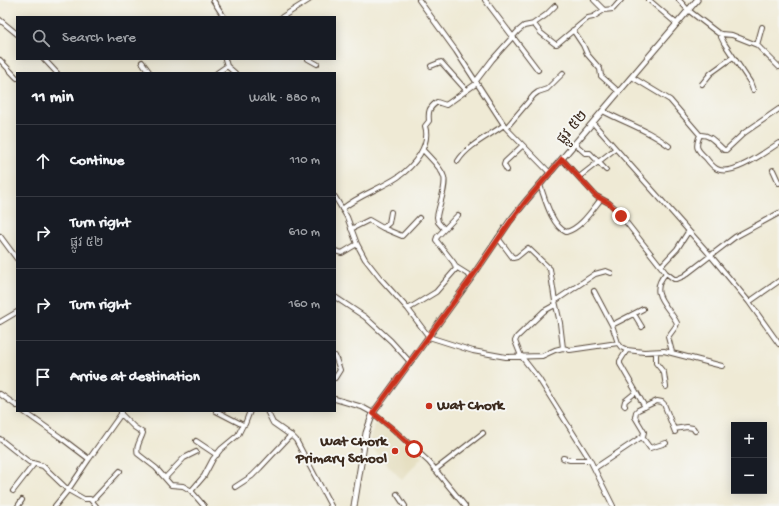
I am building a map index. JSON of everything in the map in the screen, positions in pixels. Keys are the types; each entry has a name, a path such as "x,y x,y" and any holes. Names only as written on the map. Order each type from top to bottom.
{"street":[{"path":"213,0 223,16"},
{"path":"284,16 309,0"},
{"path":"419,0 456,51 505,127 550,173"},
{"path":"486,0 538,70"},
{"path":"594,0 604,10"},
{"path":"533,24 555,44 559,43 588,18 594,17 604,10 613,8 621,0"},
{"path":"649,0 677,24"},
{"path":"679,0 688,10 718,33 732,35 758,45 779,67"},
{"name":"ផ្លូវ ៥២","path":"354,506 366,432 373,413 429,338 514,216 697,0"},
{"path":"342,209 352,200 400,175 423,150 427,133 425,126 429,121 428,112 430,107 437,102 446,105 476,82 492,60 524,26 533,24 546,15 554,6"},
{"path":"0,20 16,33"},
{"path":"758,45 762,27"},
{"path":"573,30 587,54 600,69 601,76 619,92"},
{"path":"721,34 724,43 750,82 753,90"},
{"path":"702,84 711,73 733,57"},
{"path":"0,60 16,77"},
{"path":"45,60 56,72"},
{"path":"225,60 227,66 235,72"},
{"path":"310,60 317,64"},
{"path":"142,62 149,72"},
{"path":"431,66 441,62 466,90"},
{"path":"218,72 227,66"},
{"path":"458,161 480,141 505,127 534,95 547,89 563,73"},
{"path":"632,77 670,100 700,135 708,135 724,150 726,150 754,126 779,110"},
{"path":"603,111 639,128 669,146"},
{"path":"593,124 711,256 749,302 779,344"},
{"path":"700,135 697,142 697,149 717,169 722,170 735,169 746,164 779,143"},
{"path":"575,144 585,153 590,153 606,170"},
{"path":"507,170 504,165 505,162 522,146"},
{"path":"579,177 615,149"},
{"path":"423,150 444,177 443,190 436,217 444,229"},
{"path":"562,159 596,196 609,203 621,216 646,250 666,273 674,279 681,278 735,237 779,213"},
{"path":"773,170 779,183"},
{"path":"540,185 552,218 562,230 566,232 582,222 601,199"},
{"path":"336,199 352,229 357,244 365,259 408,309 429,338 440,342 506,357 542,356 563,348 570,350 618,343"},
{"path":"383,228 389,223 391,212"},
{"path":"458,215 436,238 436,242 446,252 456,267 472,277"},
{"path":"352,229 369,220 402,236 419,218"},
{"path":"661,266 680,245 688,232"},
{"path":"0,236 16,258"},
{"path":"498,238 513,258 517,257 528,248 548,266 560,322 563,348"},
{"path":"336,251 342,253 357,244"},
{"path":"408,309 436,292 455,271 456,267"},
{"path":"611,273 606,271 595,274 544,311 515,339 515,341 521,356 539,379 595,468 613,506"},
{"path":"666,273 660,282 659,296 662,304 677,323 668,337 672,352"},
{"path":"749,302 779,281"},
{"path":"594,291 612,325 618,343 621,347 627,350 644,352 672,352 722,366"},
{"path":"336,298 365,317 391,341 410,362"},
{"path":"612,325 643,309"},
{"path":"0,322 16,313"},
{"path":"634,314 642,327"},
{"path":"627,350 620,363 645,407"},
{"path":"656,352 656,364 664,373 666,387"},
{"path":"336,359 340,370 336,376"},
{"path":"625,406 625,401 636,392"},
{"path":"0,394 16,405"},
{"path":"336,398 362,407 373,413 394,430 429,462 465,506"},
{"path":"595,468 642,437 644,432 635,417 635,414 638,410 657,401 662,402 674,431 691,427 694,428 695,431"},
{"path":"24,412 89,459"},
{"path":"218,412 243,425"},
{"path":"192,490 204,476 224,446 238,435 245,424 250,412"},
{"path":"268,412 273,423 291,435 300,447 331,506"},
{"path":"55,506 68,490 121,413 134,427 144,434 136,452 156,468 171,485 180,485 192,490 204,506"},
{"path":"435,470 483,433"},
{"path":"235,487 252,476 291,435"},
{"path":"642,437 650,448 666,443"},
{"path":"0,439 29,462 43,466 68,490 84,499 90,499 96,506"},
{"path":"196,441 217,455"},
{"path":"165,478 184,458 196,452"},
{"path":"563,458 570,460 590,460"},
{"path":"13,491 34,464"},
{"path":"92,501 120,471"},
{"path":"397,494 406,506"},
{"path":"18,506 22,500"}],"shaded area":[{"name":"Wat Chork Primary School","path":"377,419 422,457 402,480 368,444"}],"place":[{"name":"Wat Chork","path":"429,406"},
{"name":"Wat Chork Primary School","path":"395,451"}],"route":[{"path":"414,449 373,413 429,338 510,222 562,159 596,196 609,203 621,216"}]}
